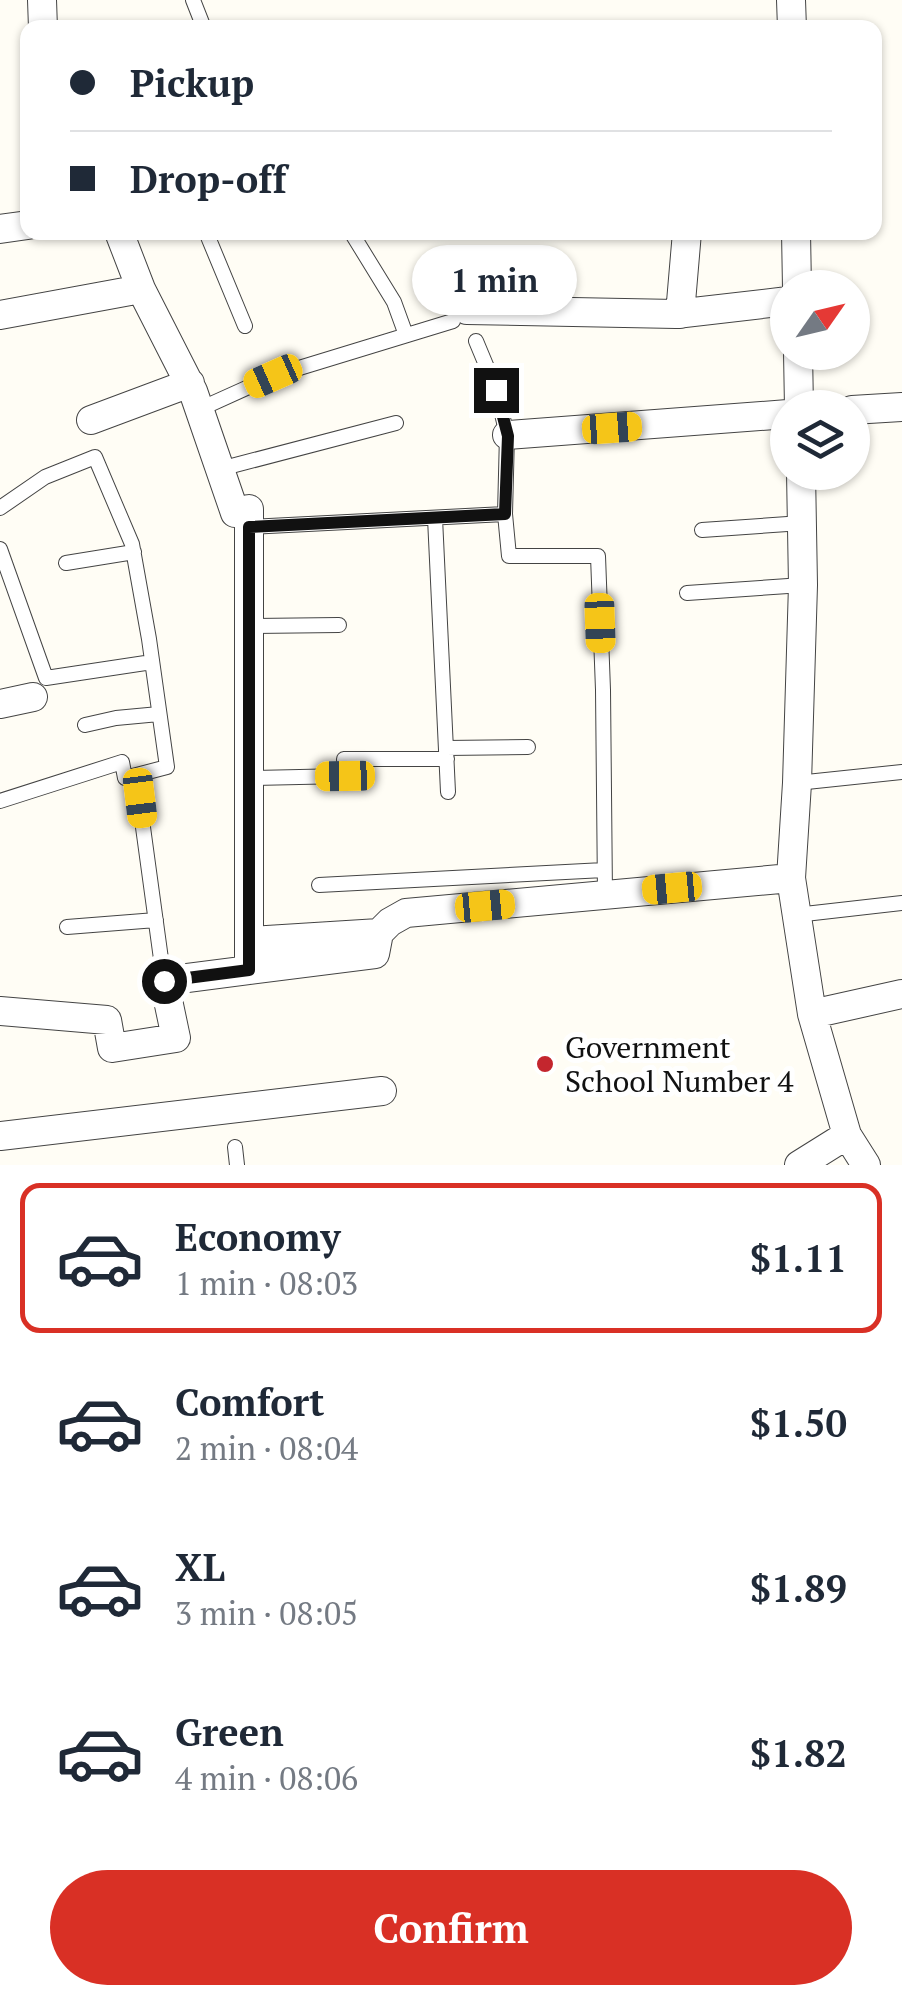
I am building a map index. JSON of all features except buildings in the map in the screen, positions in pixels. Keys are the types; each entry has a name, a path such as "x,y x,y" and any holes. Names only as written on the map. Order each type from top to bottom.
{"street":[{"path":"122,240 141,289 195,396 236,513 249,509 249,970"},
{"path":"680,314 686,240"},
{"path":"796,240 797,270"},
{"path":"0,315 141,289"},
{"path":"460,316 680,314 770,303"},
{"path":"90,420 195,396"},
{"path":"870,409 902,407"},
{"path":"508,436 770,415"},
{"path":"801,490 803,585 791,878 812,1014 848,1135 866,1165"},
{"path":"0,704 33,696"},
{"path":"0,1010 107,1020 112,1048 176,1038 164,981 375,954 379,933 406,913 605,882 791,878"},
{"path":"249,941 379,933"},
{"path":"812,1014 902,994"},
{"path":"0,1136 382,1090"},
{"path":"799,1165 848,1135"}],"lane":[{"path":"209,240 245,326"},
{"path":"355,240 394,302 406,335"},
{"path":"195,396 273,376 460,316"},
{"path":"319,885 605,882 598,556 509,556 505,514 508,436 496,390 476,341"},
{"path":"220,469 396,423"},
{"path":"0,508 45,477 96,457 134,552 167,767 125,778 122,762 0,801"},
{"path":"249,527 505,514"},
{"path":"435,518 448,792"},
{"path":"702,530 802,523"},
{"path":"0,549 46,678 152,662"},
{"path":"66,563 134,552"},
{"path":"687,593 803,585"},
{"path":"249,626 339,625"},
{"path":"85,724 159,714"},
{"path":"249,778 345,776 344,759 528,747"},
{"path":"797,783 902,772"},
{"path":"140,798 164,981"},
{"path":"796,915 902,903"},
{"path":"67,927 156,920"},
{"path":"235,1146 237,1165"}],"place":[{"name":"Government School Number 4","path":"545,1064"}],"route":[{"path":"164,981 249,970 249,527 505,514 508,436 496,390"}]}
